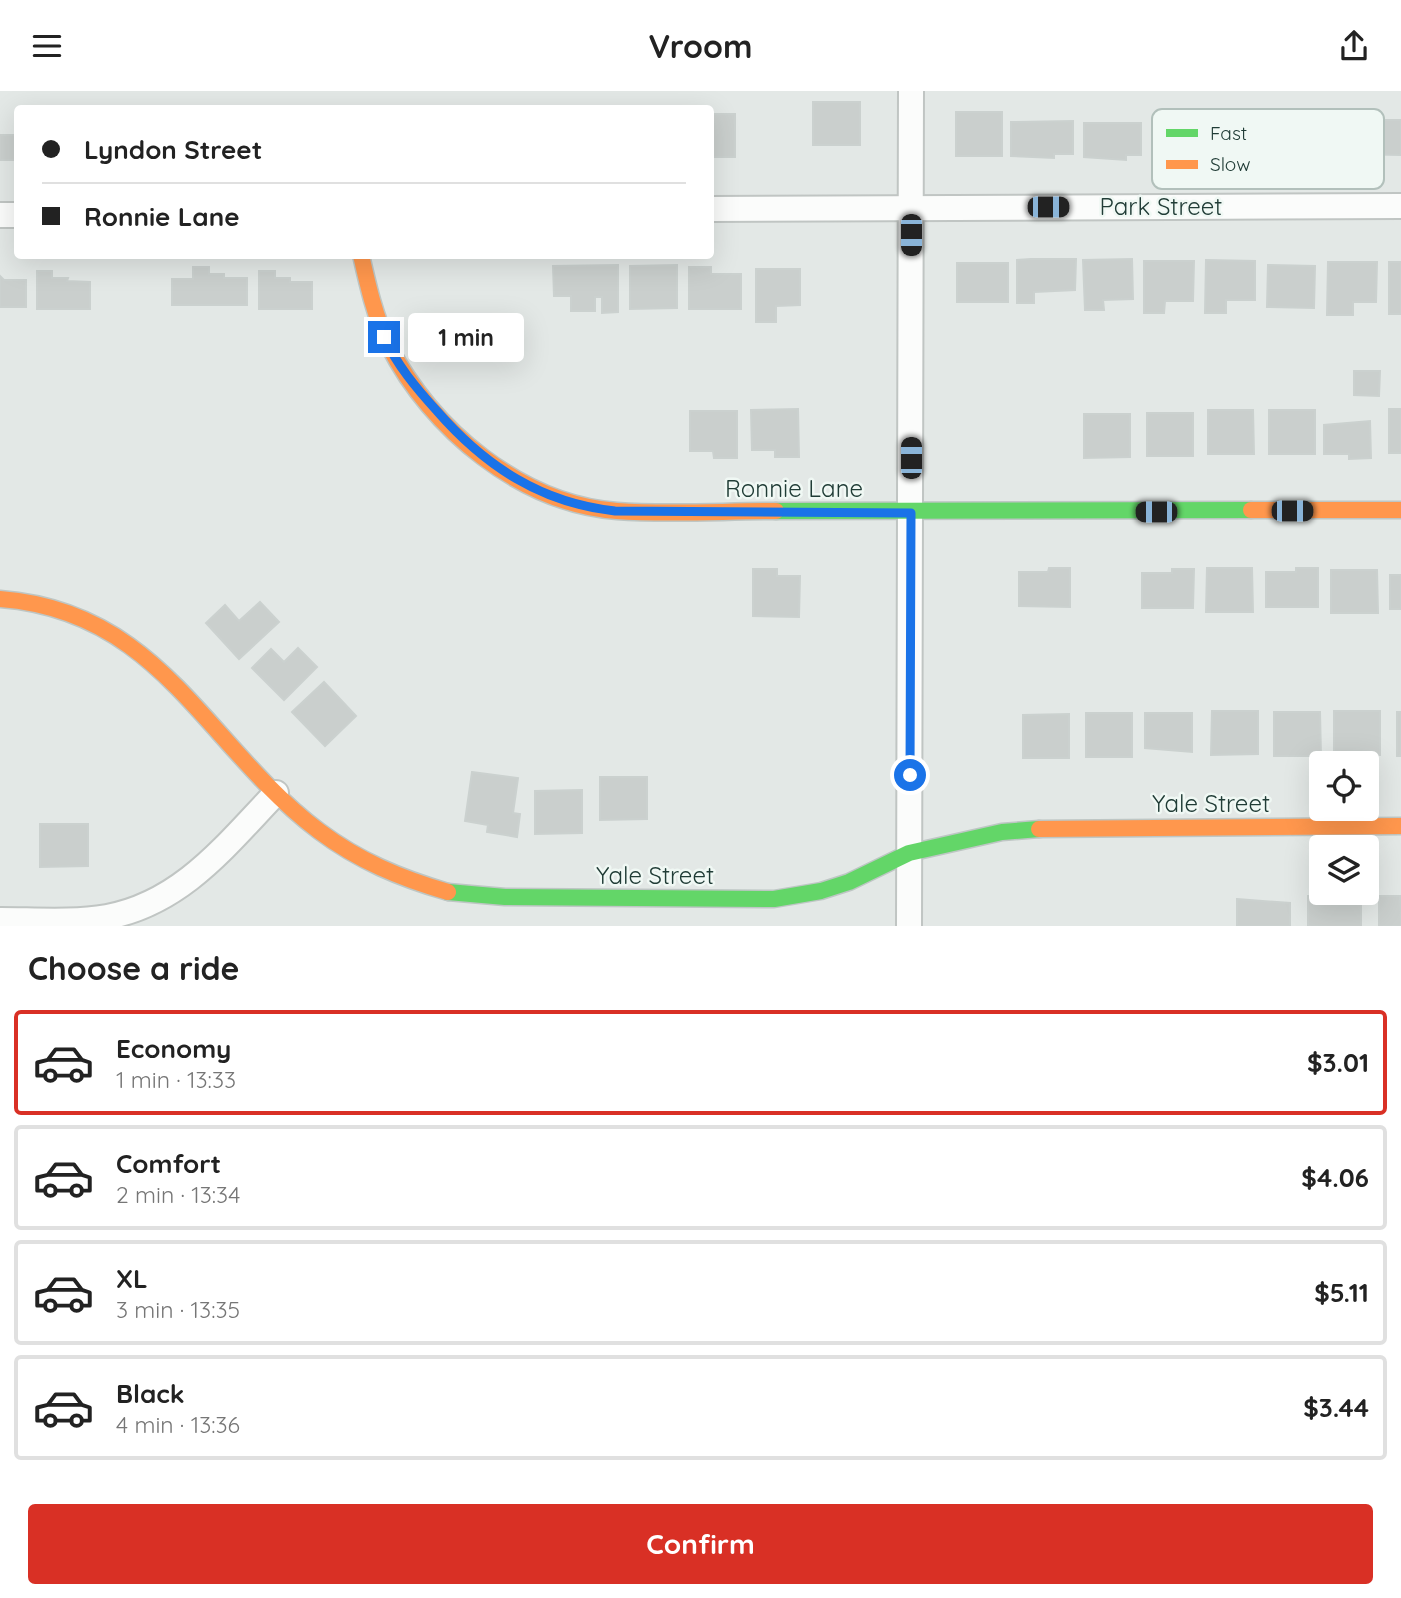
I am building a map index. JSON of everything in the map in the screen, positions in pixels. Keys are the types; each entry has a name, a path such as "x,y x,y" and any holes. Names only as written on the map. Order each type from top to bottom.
{"street":[{"path":"909,926 911,91"},
{"name":"Park Street","path":"714,209 1401,206"},
{"name":"Ronnie Lane","path":"362,259 365,285 377,323 391,352 413,384 461,439 486,461 544,494 572,504 615,511 911,513 1401,510"},
{"name":"Yale Street","path":"0,599 27,601 73,613 121,638 156,664 276,793 318,829 369,864 426,887 478,896 774,899 804,895 849,882 909,853 988,835 1052,827 1401,826"},
{"path":"0,921 107,917 167,896 200,872 276,793"}],"building":[{"path":"813,102 860,102 860,145 813,145"},
{"path":"956,112 1002,112 1002,156 956,156"},
{"path":"714,114 735,114 735,157 714,157"},
{"path":"1384,120 1401,120 1401,155 1384,155"},
{"path":"1073,121 1073,154 1054,154 1054,158 1011,156 1011,122"},
{"path":"1084,123 1141,123 1141,155 1126,155 1126,160 1084,157"},
{"path":"0,135 14,135 14,160 0,160"},
{"path":"1076,259 1075,290 1034,292 1034,303 1017,303 1017,260"},
{"path":"1132,259 1133,299 1103,300 1104,310 1085,310 1083,260"},
{"path":"1206,260 1255,261 1255,300 1226,300 1226,313 1205,313"},
{"path":"1144,261 1194,261 1193,301 1165,301 1164,313 1144,313"},
{"path":"1328,262 1377,262 1376,302 1353,302 1353,315 1327,315"},
{"path":"1389,262 1401,262 1401,314 1389,314"},
{"path":"957,263 1008,263 1008,302 957,302"},
{"path":"618,265 618,312 602,313 602,297 595,297 595,311 571,311 571,296 554,296 553,266"},
{"path":"677,265 677,308 630,309 630,266"},
{"path":"1268,265 1315,266 1314,308 1267,307"},
{"path":"193,267 209,267 209,274 224,274 224,278 247,278 247,305 172,305 172,279 193,279"},
{"path":"689,267 711,267 711,274 741,274 741,309 689,309"},
{"path":"756,269 800,269 800,305 776,306 776,322 756,322"},
{"path":"37,271 52,271 52,278 90,282 90,309 37,309"},
{"path":"259,271 275,271 275,278 290,278 290,282 312,282 312,309 259,309"},
{"path":"0,276 4,280 26,280 26,307 0,307"},
{"path":"1354,371 1380,371 1379,396 1354,395"},
{"path":"798,409 799,457 775,457 775,450 752,450 751,410"},
{"path":"1389,409 1401,409 1401,453 1389,453"},
{"path":"1208,410 1253,410 1254,454 1208,454"},
{"path":"1269,410 1315,410 1315,454 1269,454"},
{"path":"690,411 737,411 737,458 714,458 713,451 690,451"},
{"path":"1147,413 1193,413 1193,456 1147,456"},
{"path":"1084,414 1130,414 1130,457 1084,458"},
{"path":"1370,421 1371,458 1349,459 1349,454 1324,454 1324,425"},
{"path":"1049,568 1070,568 1070,607 1019,606 1019,572 1048,572"},
{"path":"1207,568 1252,568 1253,612 1206,612"},
{"path":"1296,568 1318,568 1318,607 1266,607 1266,572 1296,572"},
{"path":"753,569 777,569 777,576 800,576 799,617 753,616"},
{"path":"1172,569 1194,569 1193,608 1142,608 1142,573 1172,573"},
{"path":"1331,570 1377,570 1378,613 1331,613"},
{"path":"1390,575 1401,575 1401,609 1390,609"},
{"path":"260,602 279,622 239,659 206,623 225,605 239,621"},
{"path":"298,648 317,667 284,700 252,668 271,649 284,662"},
{"path":"324,682 356,716 325,746 292,712"},
{"path":"1212,711 1258,711 1258,754 1211,755"},
{"path":"1334,711 1380,711 1380,755 1379,751 1334,751"},
{"path":"1274,712 1320,712 1321,751 1309,751 1309,756 1274,756"},
{"path":"1397,712 1401,712 1401,756 1397,756"},
{"path":"1086,713 1132,713 1132,757 1086,757"},
{"path":"1145,713 1192,713 1192,752 1145,748"},
{"path":"1069,714 1069,758 1023,758 1023,715"},
{"path":"472,772 518,778 513,813 520,814 517,837 487,832 488,825 465,821"},
{"path":"600,777 647,777 647,819 600,820"},
{"path":"582,790 582,833 535,834 535,791"},
{"path":"40,824 88,824 88,866 40,867"},
{"path":"1308,896 1309,905 1361,905 1361,926 1308,926"},
{"path":"1379,896 1400,896 1401,926 1379,926"},
{"path":"1237,899 1290,903 1290,926 1237,926"}],"traffic: fast":[{"path":"776,511 1251,510"},
{"path":"448,892 505,897 774,899 821,891 849,882 909,853 1002,832 1039,829"}],"traffic: slow":[{"path":"362,259 380,324 407,377 454,433 514,478 547,494 581,505 617,511 776,511"},
{"path":"1251,510 1401,510"},
{"path":"0,599 55,609 102,628 142,655 177,687 279,797 319,831 380,867 448,892"},
{"path":"1039,829 1401,826"}],"route":[{"path":"384,337 413,384 461,439 486,461 521,483 572,504 615,511 911,513 910,775"}]}
